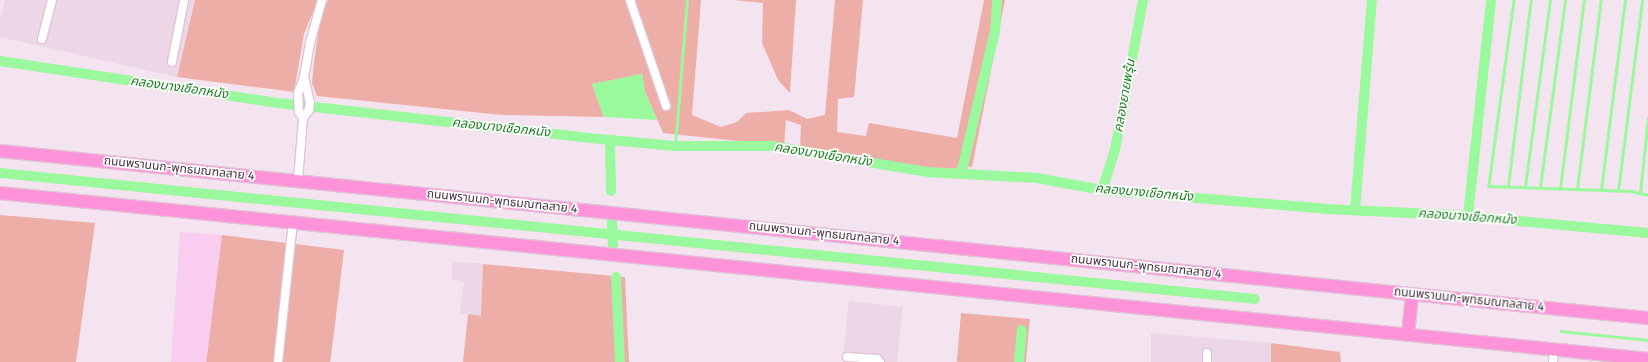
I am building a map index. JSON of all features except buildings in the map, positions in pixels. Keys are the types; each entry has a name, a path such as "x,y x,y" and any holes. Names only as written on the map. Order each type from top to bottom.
{"main road":[{"name":"ถนนพรานนก-พุทธมณฑลสาย 4","path":"0,151 1648,318"},
{"path":"0,193 1648,359"},
{"path":"1408,335 1412,294"}],"street":[{"path":"42,39 52,0"},
{"path":"172,62 184,0"},
{"path":"303,115 310,102 304,85 304,77 312,37 322,0"},
{"path":"630,0 666,106"},
{"path":"298,181 303,115 298,94 304,85"},
{"path":"278,362 293,222"},
{"path":"1553,362 1554,350"},
{"path":"1207,353 1207,362"},
{"path":"848,357 878,359 880,362"}],"shaded area":[{"path":"5,0 195,0 177,77 0,37 0,21"},
{"path":"195,0 318,0 304,34 294,92 177,77"},
{"path":"328,0 701,0 692,115 721,127 737,122 746,113 789,110 807,119 825,115 835,0 863,0 854,97 838,99 837,132 866,136 869,123 957,138 984,0 1005,0 972,167 958,166 953,172 800,148 801,125 786,120 784,146 663,133 645,92 642,74 592,84 604,117 502,115 317,96 312,83 314,62 320,20"},
{"path":"734,0 796,0 790,93 778,80 762,43 763,3"},
{"path":"642,74 645,92 657,120 604,117 592,84"},
{"path":"0,215 95,223 76,362 0,362"},
{"path":"180,232 222,235 213,362 171,362"},
{"path":"222,235 344,250 330,362 206,362"},
{"path":"452,261 483,264 481,317 460,313 464,282 452,279"},
{"path":"483,264 625,277 629,362 463,362 468,314 481,316"},
{"path":"849,301 903,307 897,362 843,362"},
{"path":"961,313 1030,319 1026,362 957,362"},
{"path":"1151,333 1271,343 1271,362 1151,362"},
{"path":"1271,343 1340,352 1341,362 1271,362"}],"waterway":[{"path":"675,146 687,0"},
{"path":"961,174 995,31 997,0"},
{"name":"คลองยายพรุ้น","path":"1102,190 1115,150 1143,0"},
{"path":"1355,210 1372,0"},
{"path":"1468,216 1491,0"},
{"path":"1514,0 1489,186 1631,191 1648,195"},
{"path":"1508,186 1531,0"},
{"path":"1525,187 1550,0"},
{"path":"1540,188 1565,0"},
{"path":"1560,189 1584,0"},
{"path":"1577,189 1601,0"},
{"path":"1601,190 1625,0"},
{"path":"1618,191 1642,0"},
{"name":"คลองบางเชือกหนัง","path":"0,61 279,103 610,140 675,146 772,146 927,172 1037,178 1102,190 1326,209 1453,215 1648,233"},
{"path":"1640,193 1648,118"},
{"path":"610,140 611,191"},
{"path":"0,173 1255,299"},
{"path":"612,222 613,247"},
{"path":"616,277 620,362"},
{"path":"1019,362 1022,330"},
{"path":"1561,331 1648,340"}]}
